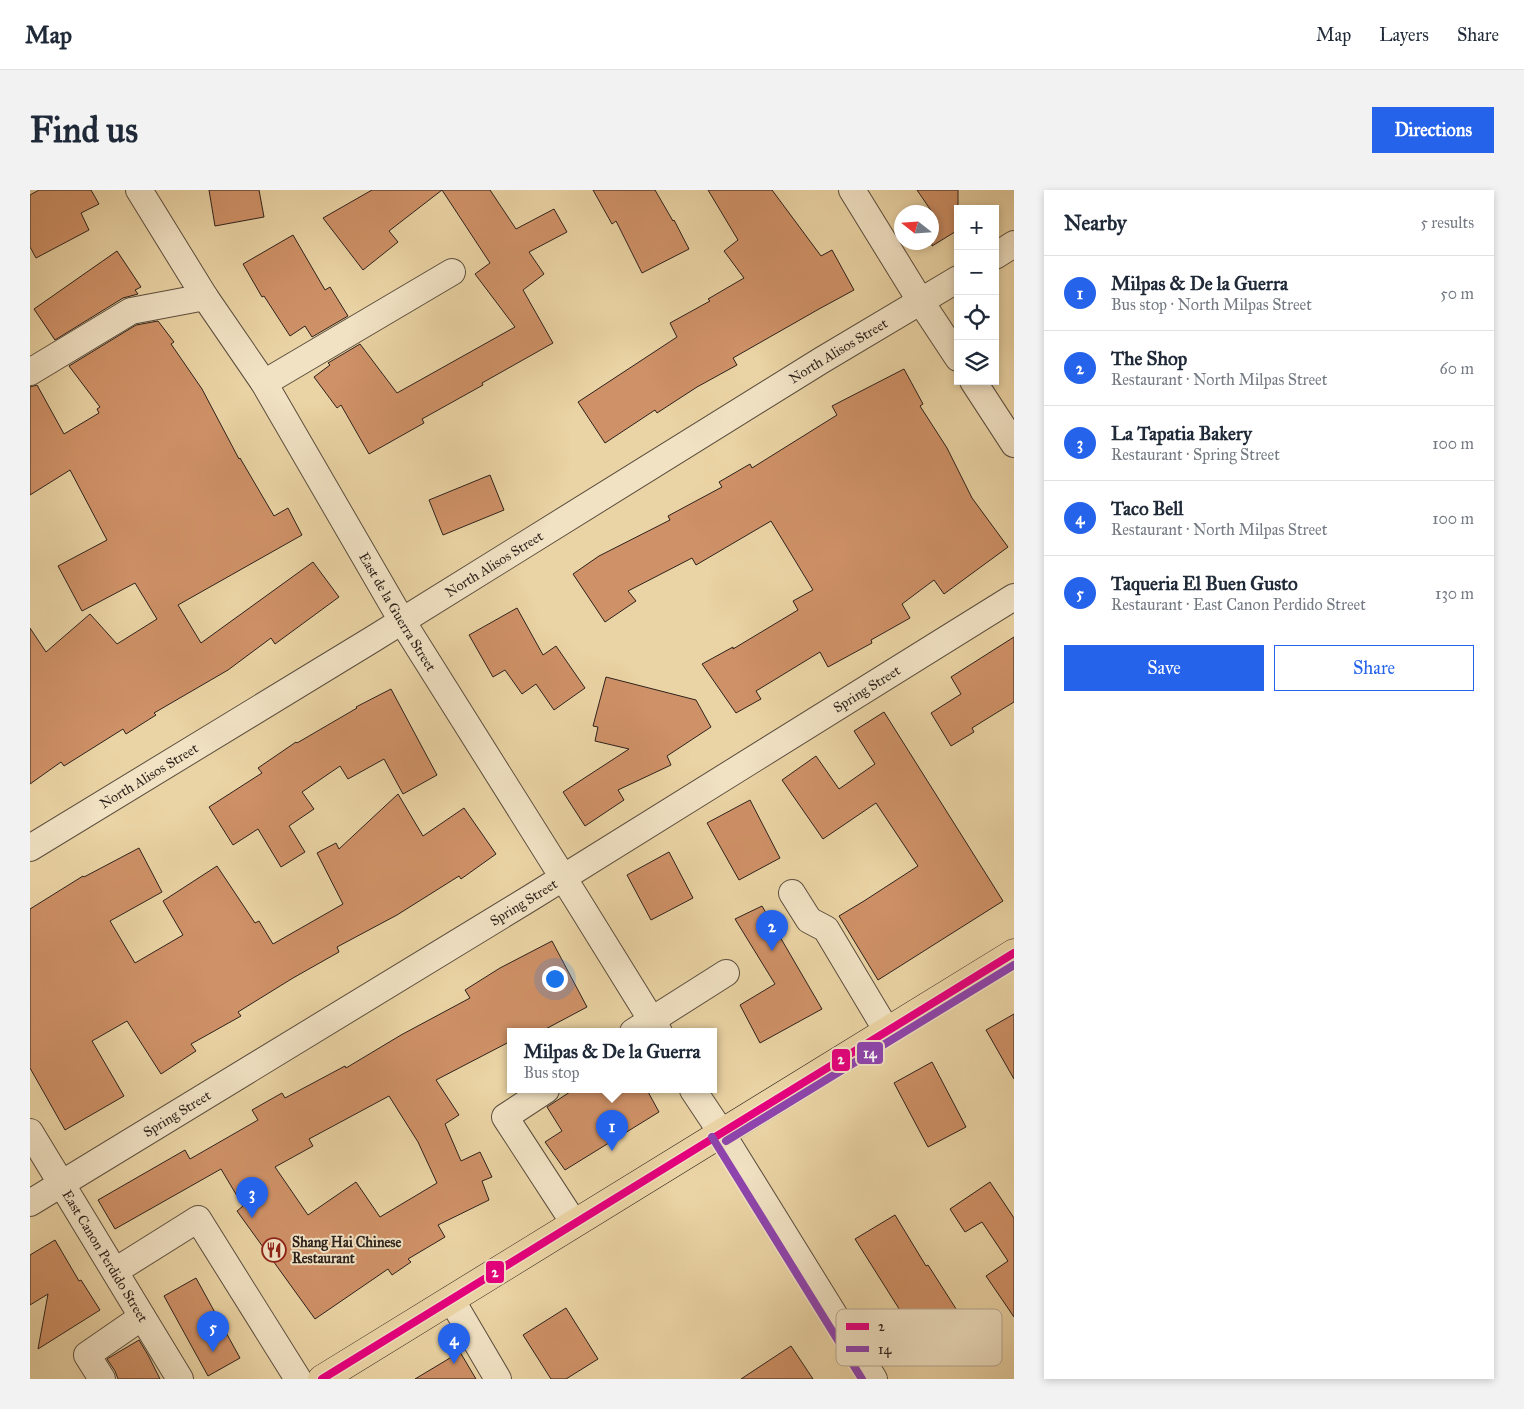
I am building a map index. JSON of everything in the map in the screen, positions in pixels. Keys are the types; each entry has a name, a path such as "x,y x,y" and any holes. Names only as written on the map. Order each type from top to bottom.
{"main road":[{"path":"322,1379 1014,953"}],"street":[{"name":"East de la Guerra Street","path":"139,190 205,297 264,383 402,621 564,878 648,1028"},
{"path":"852,190 954,352"},
{"path":"999,253 1014,244"},
{"path":"264,383 452,272"},
{"name":"North Alisos Street","path":"30,848 402,621 814,365 954,281"},
{"path":"30,372 131,311 205,297"},
{"path":"976,385 1014,444"},
{"name":"Spring Street","path":"30,1203 564,878 1014,597"},
{"path":"792,893 809,920 826,930 887,1031"},
{"path":"648,1028 726,974"},
{"path":"541,1093 504,1117 574,1224"},
{"path":"695,1093 836,1318"},
{"name":"East Canon Perdido Street","path":"30,1132 180,1379"},
{"path":"115,1272 198,1219 298,1379"},
{"path":"450,1299 498,1379"},
{"path":"102,1379 87,1355 142,1316"},
{"path":"866,1366 874,1379"}],"building":[{"path":"39,190 91,190 99,204 81,213 89,230 36,258 30,247 30,195"},
{"path":"209,190 259,190 264,217 215,226"},
{"path":"372,190 442,190 389,231 398,242 363,270 323,218"},
{"path":"442,190 490,190 516,229 554,209 567,232 529,252 544,274 523,290 553,343 422,419 424,423 369,454 341,405 337,408 314,377 330,365 328,363 360,344 397,393 515,327 475,274 490,263"},
{"path":"593,190 655,190 689,249 642,273 616,221 612,224"},
{"path":"708,190 772,190 821,256 832,250 854,290 733,358 737,365 697,387 657,413 655,410 605,443 578,402 677,337 670,323 710,301 708,299 744,278 724,251 738,240"},
{"path":"917,190 958,190 958,205 954,205 954,232 939,242 939,205 927,205"},
{"path":"293,235 325,290 330,287 348,316 312,337 305,326 290,336 264,296 262,297 243,264"},
{"path":"117,251 141,287 135,290 138,294 123,298 55,340 34,309"},
{"path":"158,321 174,342 171,344 202,389 239,459 274,516 288,508 302,535 178,605 201,643 313,562 339,597 275,644 271,638 228,670 154,713 156,715 126,734 123,729 64,766 61,762 30,784 30,628 46,652 90,614 117,644 157,619 135,583 82,611 58,566 107,540 70,470 30,495 30,387 37,385 64,434 99,413 97,409 100,407 69,366 136,325"},
{"path":"904,369 923,404 920,406 947,448 972,498 1008,547 944,594 934,580 902,604 910,618 871,640 872,643 828,667 820,652 756,691 761,699 736,713 702,664 733,647 733,649 798,610 793,601 813,590 771,521 696,565 692,558 628,591 636,601 605,622 573,574 599,556 670,520 668,516 722,487 719,482 750,464 752,468 837,415 832,406"},
{"path":"490,475 504,510 443,535 429,500"},
{"path":"517,608 543,655 556,646 585,688 554,710 536,684 522,694 505,670 493,677 469,635"},
{"path":"1014,637 1014,702 972,728 974,732 951,746 931,713 961,694 951,677"},
{"path":"606,677 696,700 711,727 667,756 671,765 618,790 624,800 585,826 563,792 629,749 595,741 598,727 593,726"},
{"path":"391,689 437,775 403,794 384,759 348,779 340,766 302,792 314,809 289,826 305,852 281,867 258,829 233,845 209,807 262,773 258,768 296,742"},
{"path":"884,712 1003,901 878,980 839,916 918,866 876,803 823,839 782,780 816,756 839,789 875,764 854,731"},
{"path":"398,794 423,836 464,808 496,854 461,879 459,876 397,915 337,947 339,952 238,1012 241,1016 191,1044 196,1051 161,1074 127,1021 92,1041 124,1096 65,1130 30,1068 30,909 83,876 139,848 162,892 110,921 135,963 183,935 163,901 217,866 255,923 259,921 273,944 343,904 317,853 336,843 339,849"},
{"path":"750,800 780,858 739,880 707,823"},
{"path":"669,852 693,898 651,920 627,875"},
{"path":"762,906 822,1009 760,1043 740,1005 775,984 735,919"},
{"path":"552,941 587,1007 548,1028 507,1028 507,1043 436,1080 459,1115 445,1124 461,1161 480,1152 492,1177 482,1181 489,1200 438,1225 445,1237 408,1259 411,1262 392,1275 388,1269 315,1319 237,1211 243,1206 221,1169 115,1229 98,1200 185,1150 190,1159 258,1120 252,1110 282,1093 285,1098 345,1066 346,1068 401,1035 470,998 465,990 500,968","holes":["389,1096 418,1142 437,1183 380,1217 356,1182 308,1215 275,1167 313,1146 309,1139"]},
{"path":"1014,1014 1014,1079 986,1030"},
{"path":"932,1062 966,1127 928,1147 894,1083"},
{"path":"568,1093 649,1093 659,1112 565,1170 545,1142 562,1131 547,1107"},
{"path":"990,1182 1014,1218 1014,1317 986,1276 1008,1261 982,1222 965,1232 950,1209"},
{"path":"895,1215 926,1266 928,1265 956,1309 899,1309 855,1239"},
{"path":"55,1240 79,1281 81,1280 100,1310 38,1349 48,1294 30,1305 30,1255"},
{"path":"196,1278 240,1358 208,1376 164,1296"},
{"path":"566,1308 598,1359 566,1379 551,1379 523,1335"},
{"path":"139,1340 160,1379 118,1379 107,1359"},
{"path":"791,1346 813,1379 741,1379"},
{"path":"460,1352 476,1379 415,1379"}],"transit line":[{"name":"2","path":"322,1379 1014,953"},
{"name":"14","path":"726,1141 1014,965"},
{"name":"14","path":"712,1137 836,1337"},
{"name":"14","path":"854,1366 862,1379"}],"place":[{"name":"The Shop","path":"772,951"},
{"name":"Milpas & De la Guerra","path":"612,1151"},
{"name":"La Tapatia Bakery","path":"252,1218"},
{"name":"Shang Hai Chinese Restaurant","path":"274,1250"},
{"name":"Taqueria El Buen Gusto","path":"213,1352"},
{"name":"Taco Bell","path":"454,1364"}]}
